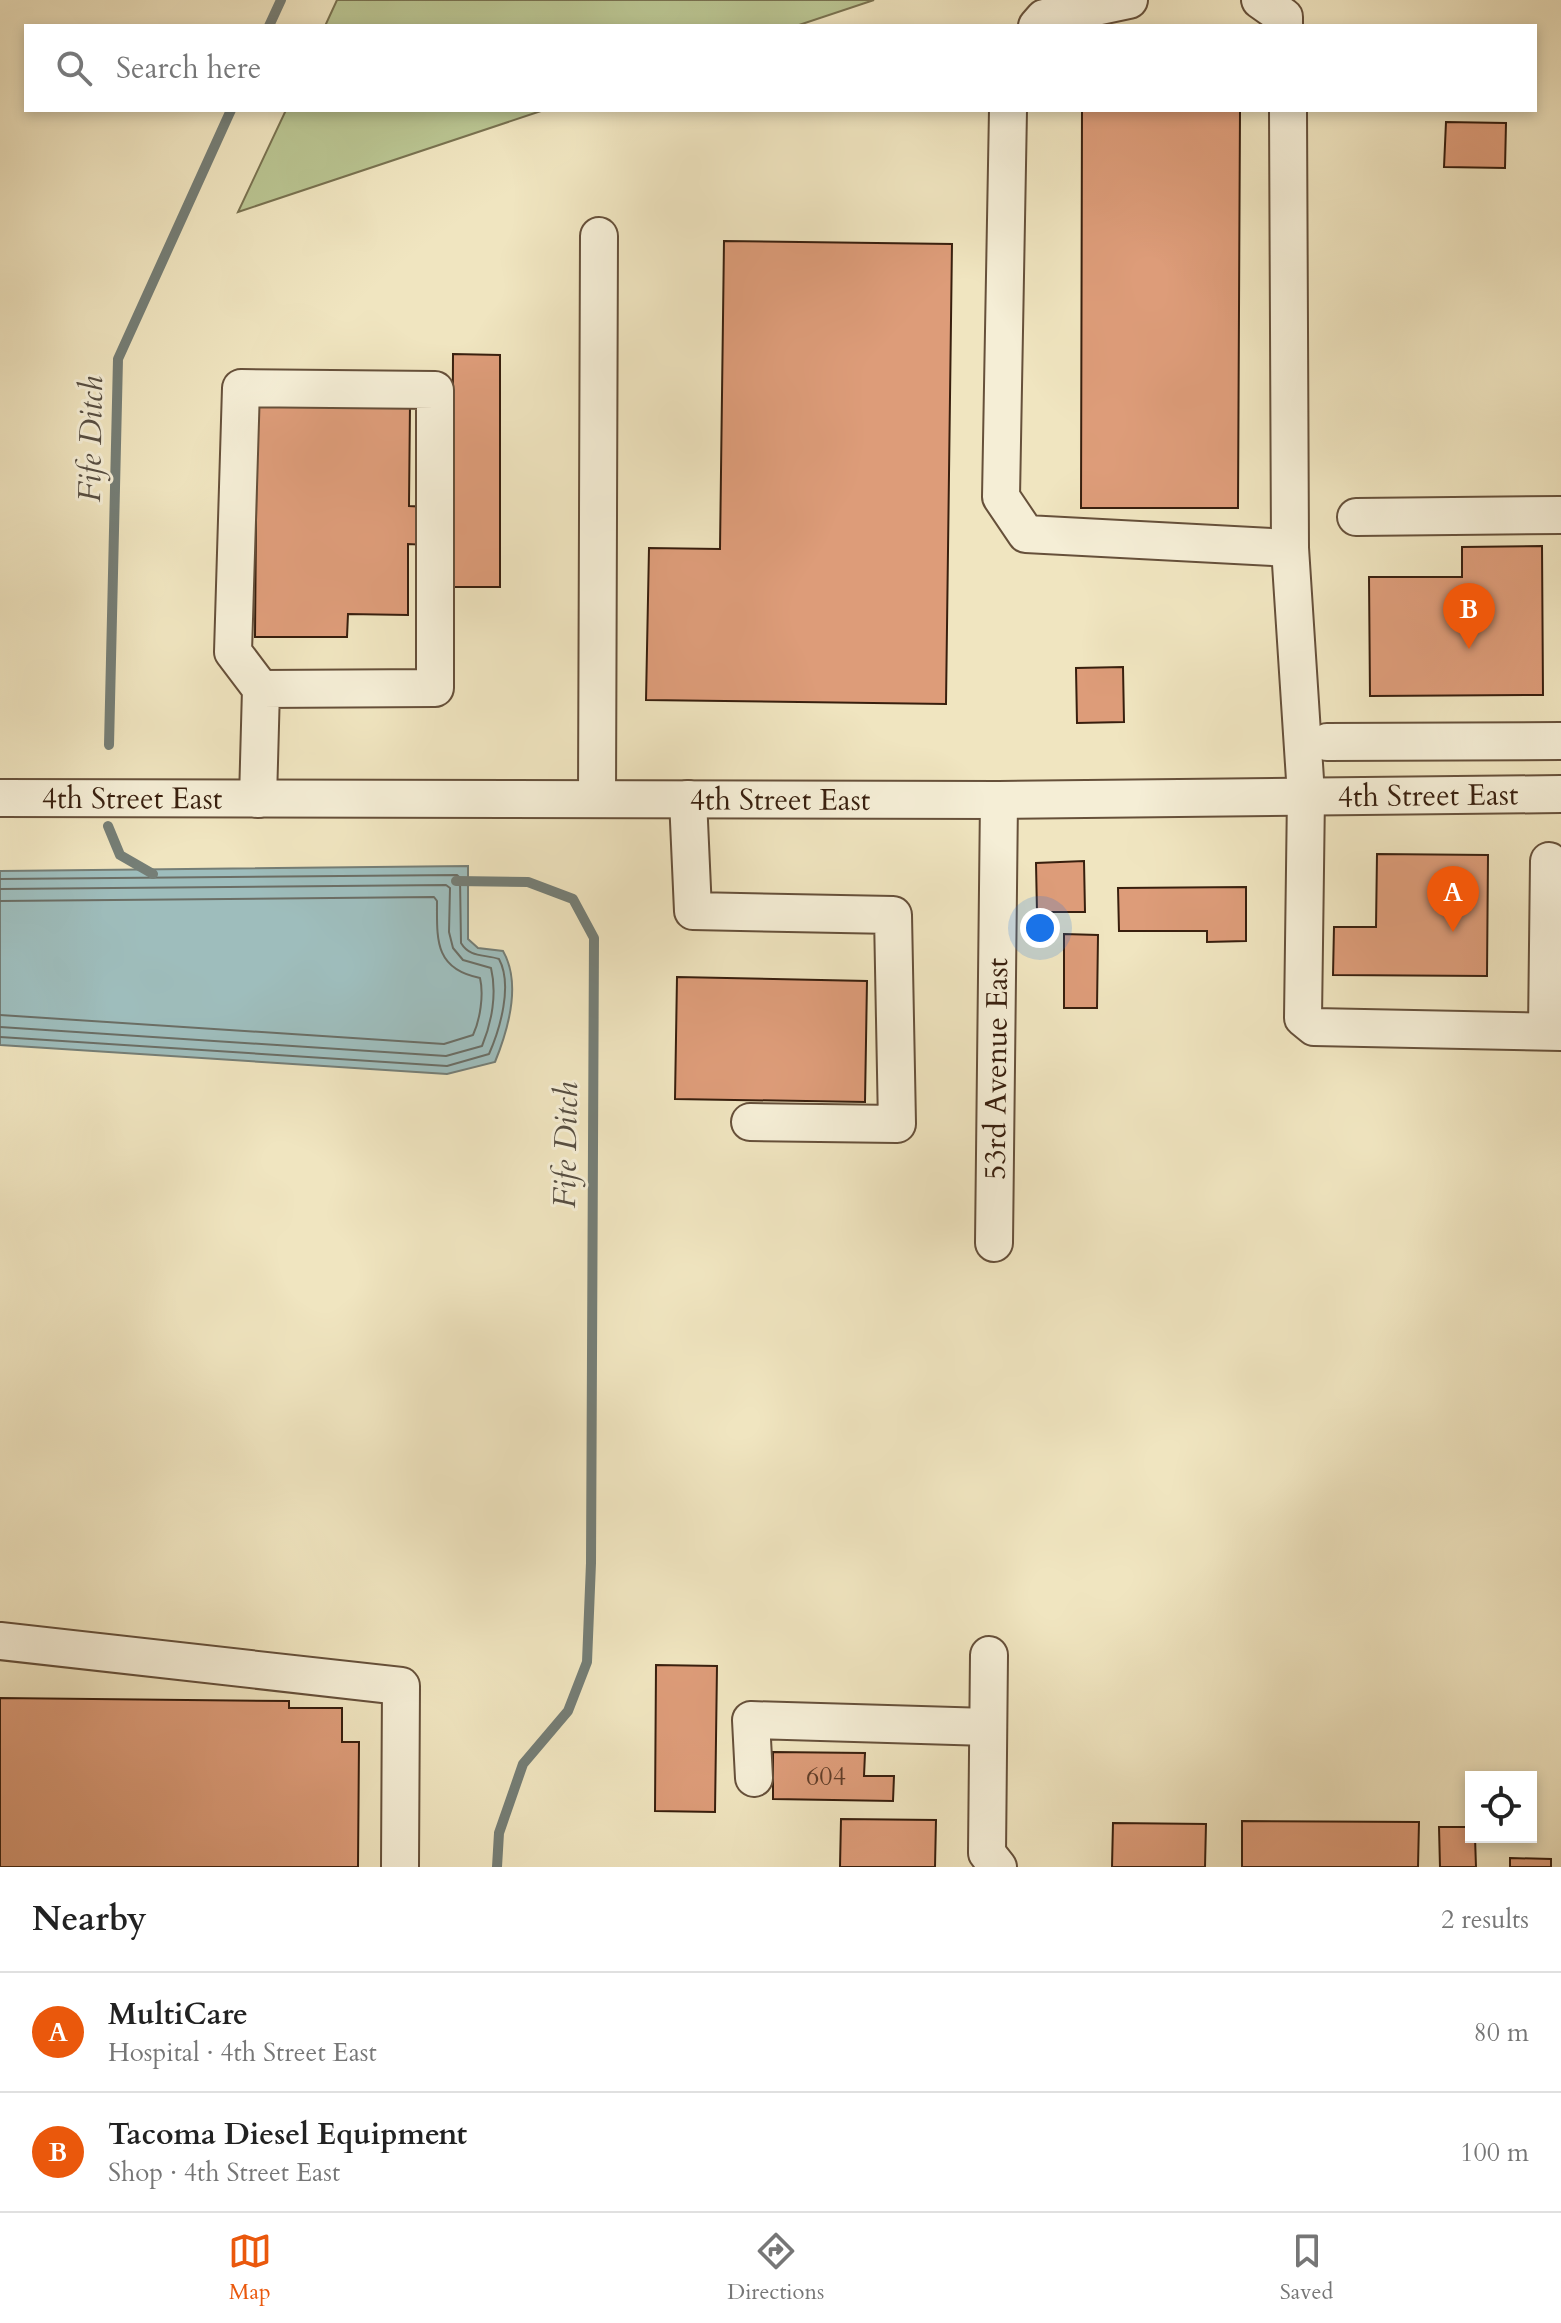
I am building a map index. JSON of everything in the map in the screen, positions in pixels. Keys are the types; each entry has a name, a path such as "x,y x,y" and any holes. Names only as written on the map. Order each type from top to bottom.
{"street":[{"path":"1039,24 1044,18 1129,0"},
{"path":"1260,0 1284,17 1284,24"},
{"path":"1008,112 1001,497 1026,534 1290,548"},
{"path":"1288,112 1290,548 1306,795 1303,1018 1314,1027 1554,1031 1549,861"},
{"path":"597,799 599,236"},
{"path":"258,799 261,689 233,652 241,388 435,390 435,688 261,689"},
{"path":"1356,517 1561,515"},
{"path":"1327,742 1561,741"},
{"path":"1417,795 1419,742"},
{"name":"4th Street East","path":"0,798 999,800 1561,794"},
{"path":"688,799 693,911 893,915 897,1124 750,1122"},
{"name":"53rd Avenue East","path":"994,1243 999,800"},
{"path":"0,1641 401,1686 400,1867"},
{"path":"989,1655 987,1853 998,1867"},
{"path":"754,1778 751,1720 988,1727"}],"green space":[{"path":"337,0 874,0 802,24 326,24"},
{"path":"285,112 538,112 238,212"}],"water":[{"path":"468,866 468,939 478,948 503,951 512,978 508,1022 495,1062 447,1074 0,1045 0,871"}],"building":[{"path":"1082,112 1240,112 1238,508 1081,508"},
{"path":"1446,122 1506,123 1505,168 1444,167"},
{"path":"724,241 952,244 946,704 646,700 649,548 720,549"},
{"path":"453,354 500,355 500,587 452,587"},
{"path":"257,403 410,404 409,506 428,507 427,545 408,544 408,615 348,614 347,637 255,637"},
{"path":"1542,546 1543,695 1370,696 1369,577 1462,577 1462,547"},
{"path":"1123,667 1124,722 1077,723 1076,668"},
{"path":"1377,854 1488,855 1487,976 1333,975 1334,927 1376,927"},
{"path":"1084,861 1085,912 1037,912 1036,863"},
{"path":"1246,887 1246,941 1207,942 1207,931 1119,931 1118,888"},
{"path":"1064,934 1098,935 1097,1008 1064,1008"},
{"path":"677,977 867,981 865,1102 675,1099"},
{"path":"656,1665 717,1666 715,1812 655,1811"},
{"path":"0,1698 289,1701 289,1708 342,1708 342,1742 359,1742 358,1867 0,1867"},
{"path":"773,1752 865,1753 864,1776 894,1776 893,1801 773,1799"},
{"path":"841,1819 936,1820 935,1867 840,1867"},
{"path":"1242,1821 1419,1822 1418,1867 1242,1867"},
{"path":"1113,1823 1206,1824 1205,1867 1112,1867"},
{"path":"1439,1827 1465,1827 1465,1843 1475,1843 1476,1867 1440,1867"},
{"path":"1510,1858 1551,1859 1551,1867 1510,1867"}],"waterway":[{"name":"Fife Ditch","path":"270,24 281,0"},
{"name":"Fife Ditch","path":"109,745 118,359 230,112"},
{"name":"Fife Ditch","path":"108,826 120,855 153,874"},
{"name":"Fife Ditch","path":"456,881 528,882 573,899 594,938 591,1563 587,1662 568,1711 523,1764 499,1833 497,1867"}],"place":[{"name":"Tacoma Diesel Equipment","path":"1469,649"},
{"name":"MultiCare","path":"1453,932"}]}
